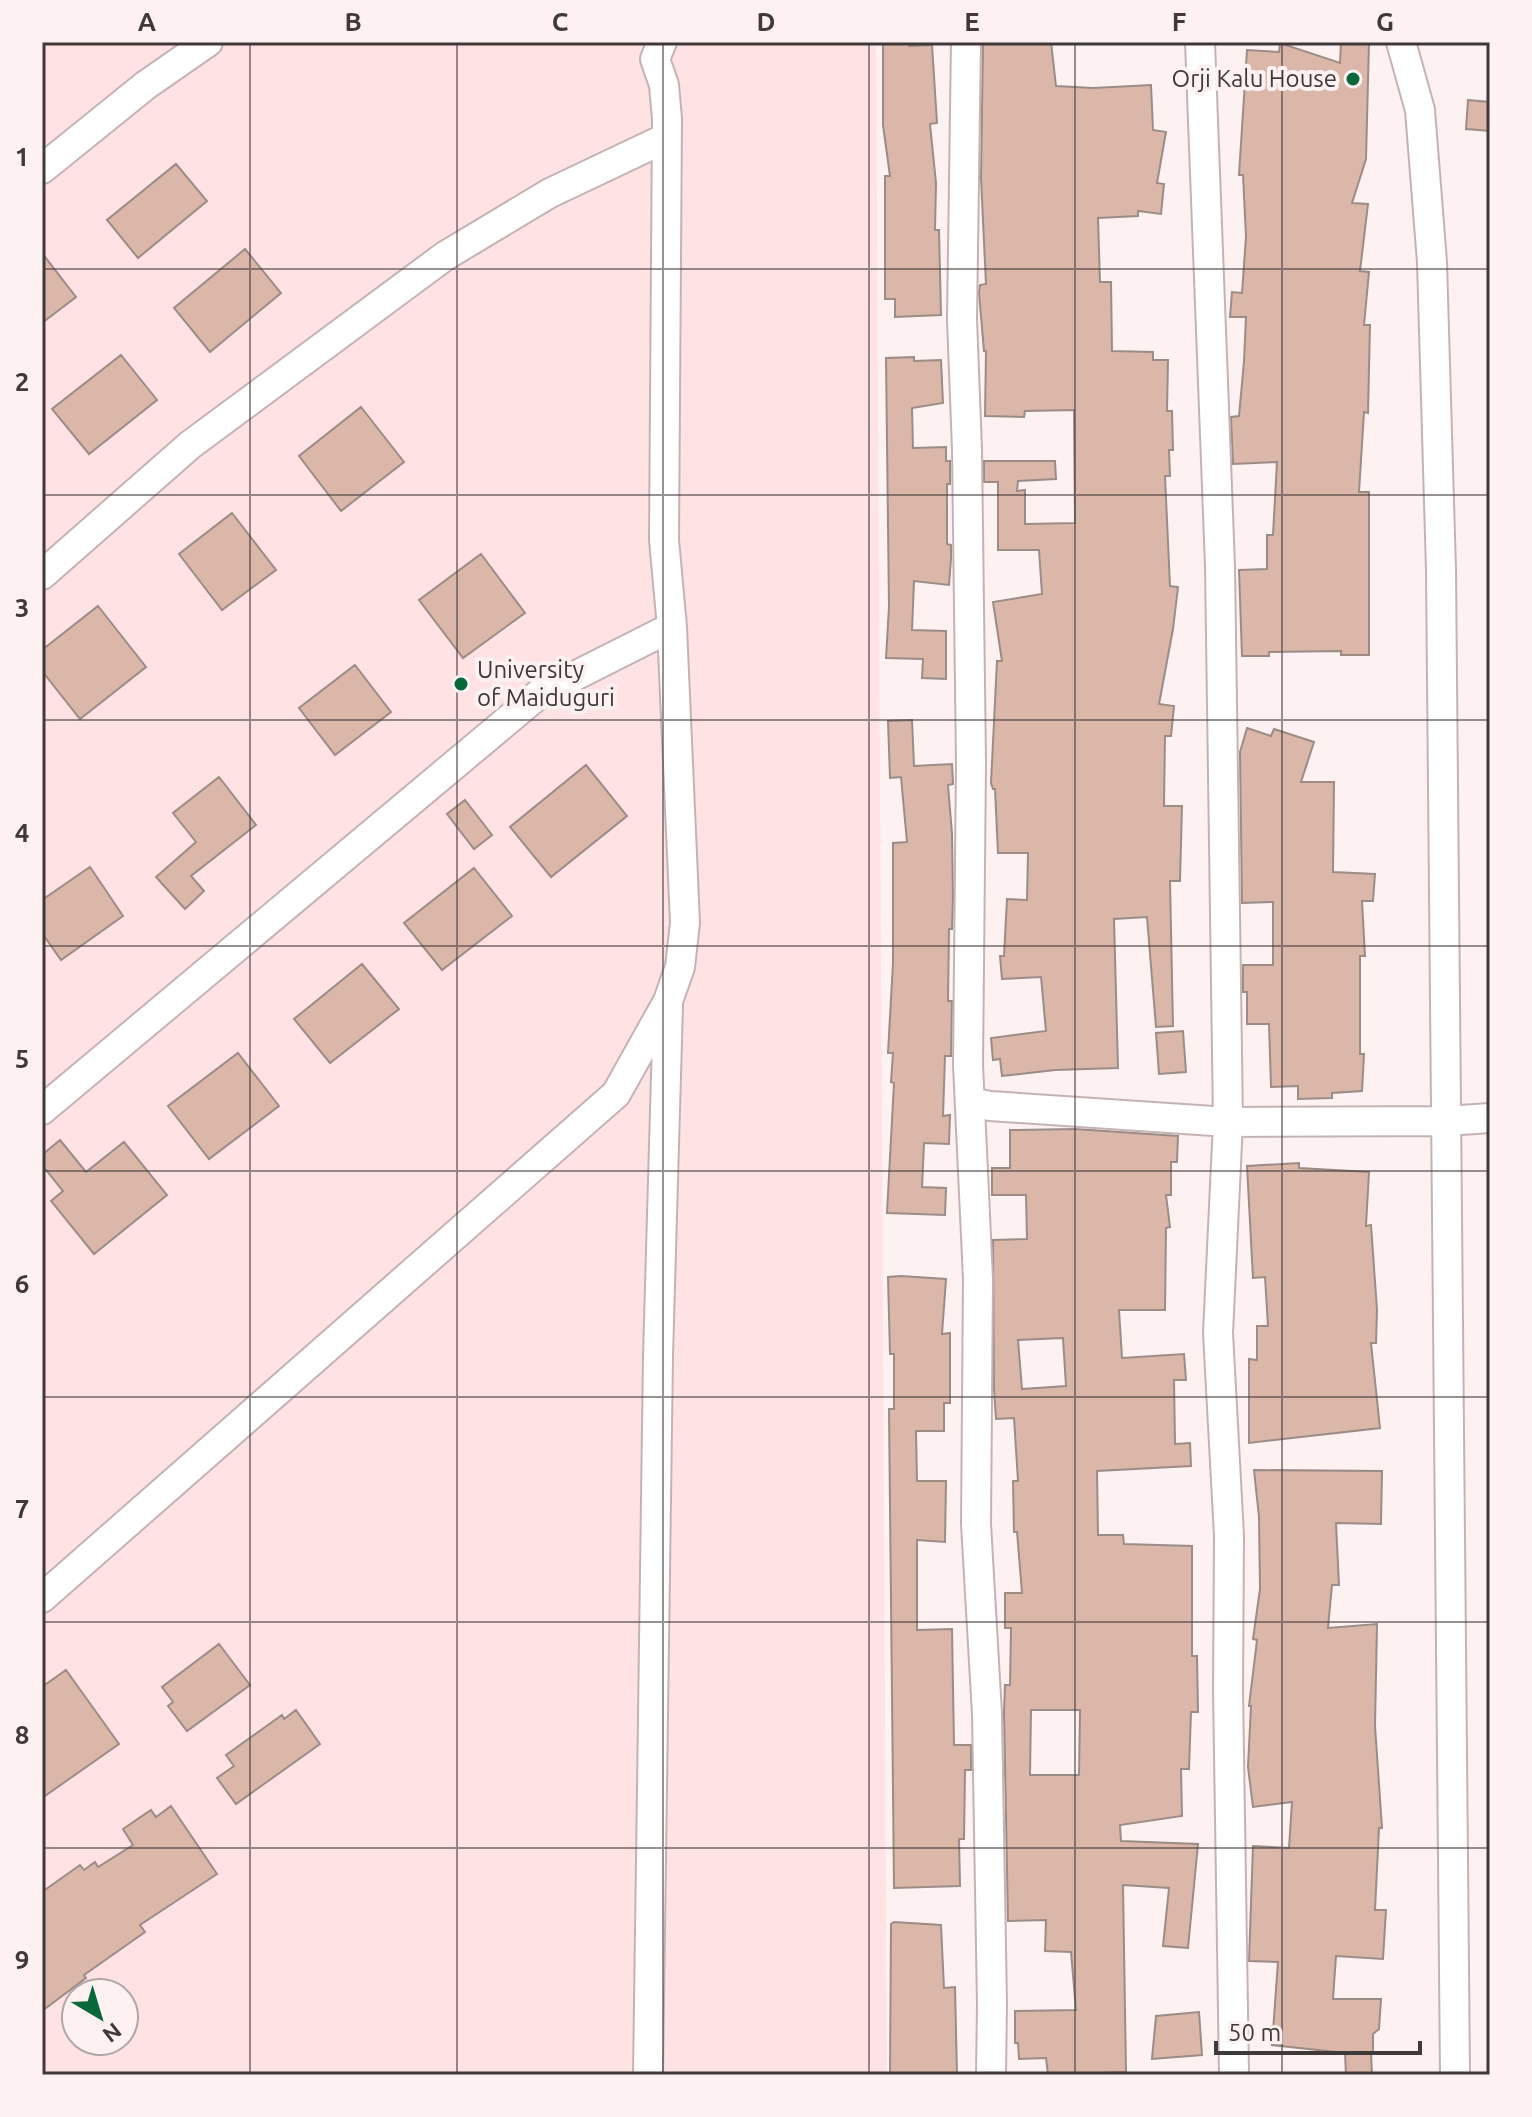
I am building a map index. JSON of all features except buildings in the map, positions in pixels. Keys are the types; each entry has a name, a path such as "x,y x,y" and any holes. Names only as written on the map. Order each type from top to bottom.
{"street":[{"path":"42,169 146,85 208,42"},
{"path":"966,42 962,319 971,763 970,1102 978,1279 976,1524 987,1714 991,2075"},
{"path":"1200,42 1220,566 1228,1122 1218,1333 1229,1536 1228,1689 1234,2075"},
{"path":"1401,42 1420,110 1432,262 1441,570 1455,2075"},
{"path":"42,1598 616,1094 668,1001 680,967 685,923 672,627 664,540 666,138 664,85 653,48"},
{"path":"42,575 190,445 445,256 550,193 666,138"},
{"path":"42,1110 539,694 672,627"},
{"path":"648,2075 658,1372 668,1001"},
{"path":"970,1102 990,1106 1228,1122 1490,1118"}],"shaded area":[{"name":"University of Maiduguri","path":"42,42 876,42 887,2075 42,2075"}],"place":[{"name":"Orji Kalu House","path":"1353,79"},
{"name":"University of Maiduguri","path":"461,684"}]}
